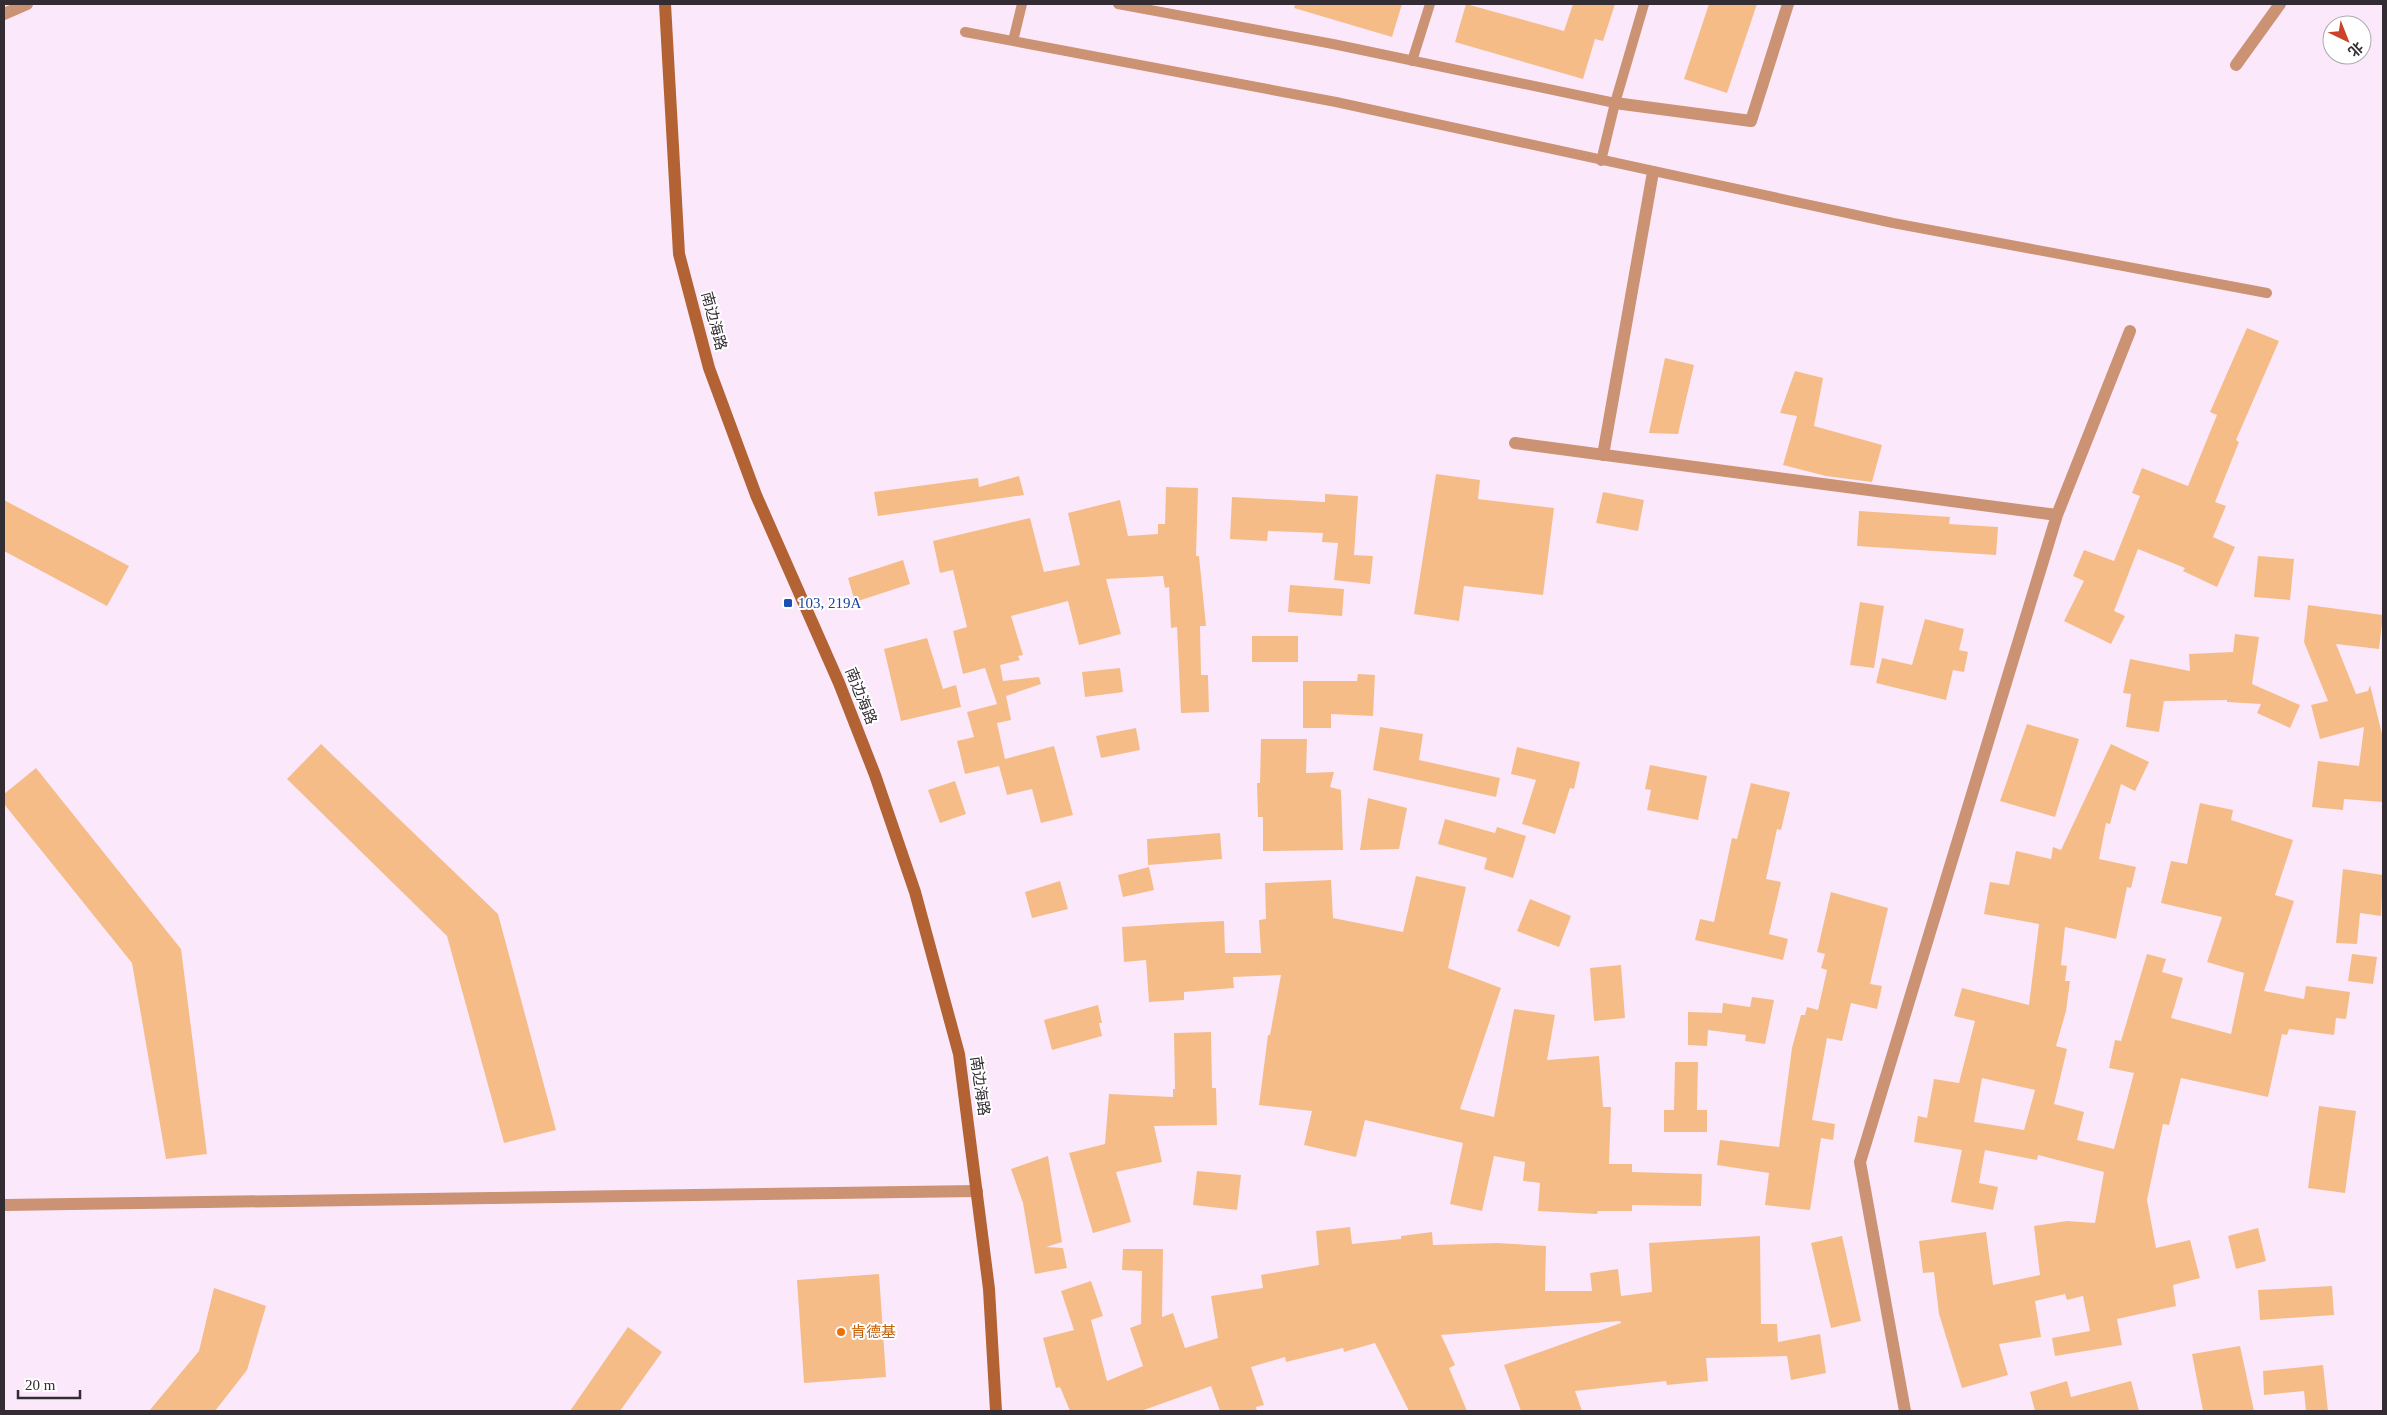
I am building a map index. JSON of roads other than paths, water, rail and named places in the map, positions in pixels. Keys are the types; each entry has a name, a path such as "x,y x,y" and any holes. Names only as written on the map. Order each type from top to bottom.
{"main road":[{"name":"南边海路","path":"665,4 679,254 709,368 756,495 839,684 876,774 914,892 959,1054 989,1289 996,1411"}],"street":[{"path":"4,14 27,4"},
{"path":"1615,103 1751,121 1788,4"},
{"path":"2236,65 2280,4"},
{"path":"1603,455 1653,172"},
{"path":"1905,1411 1860,1162 2057,515 2130,332"},
{"path":"1515,443 2057,515"},
{"path":"4,1205 976,1191"}],"lane":[{"path":"1013,41 1022,4"},
{"path":"1118,4 1412,61 1615,103"},
{"path":"1412,61 1430,4"},
{"path":"1601,160 1615,103 1644,4"},
{"path":"965,32 1336,102 1893,223 2267,293"}],"place":[{"name":"103, 219A","path":"788,603"},
{"name":"肯德基","path":"841,1332"}]}
